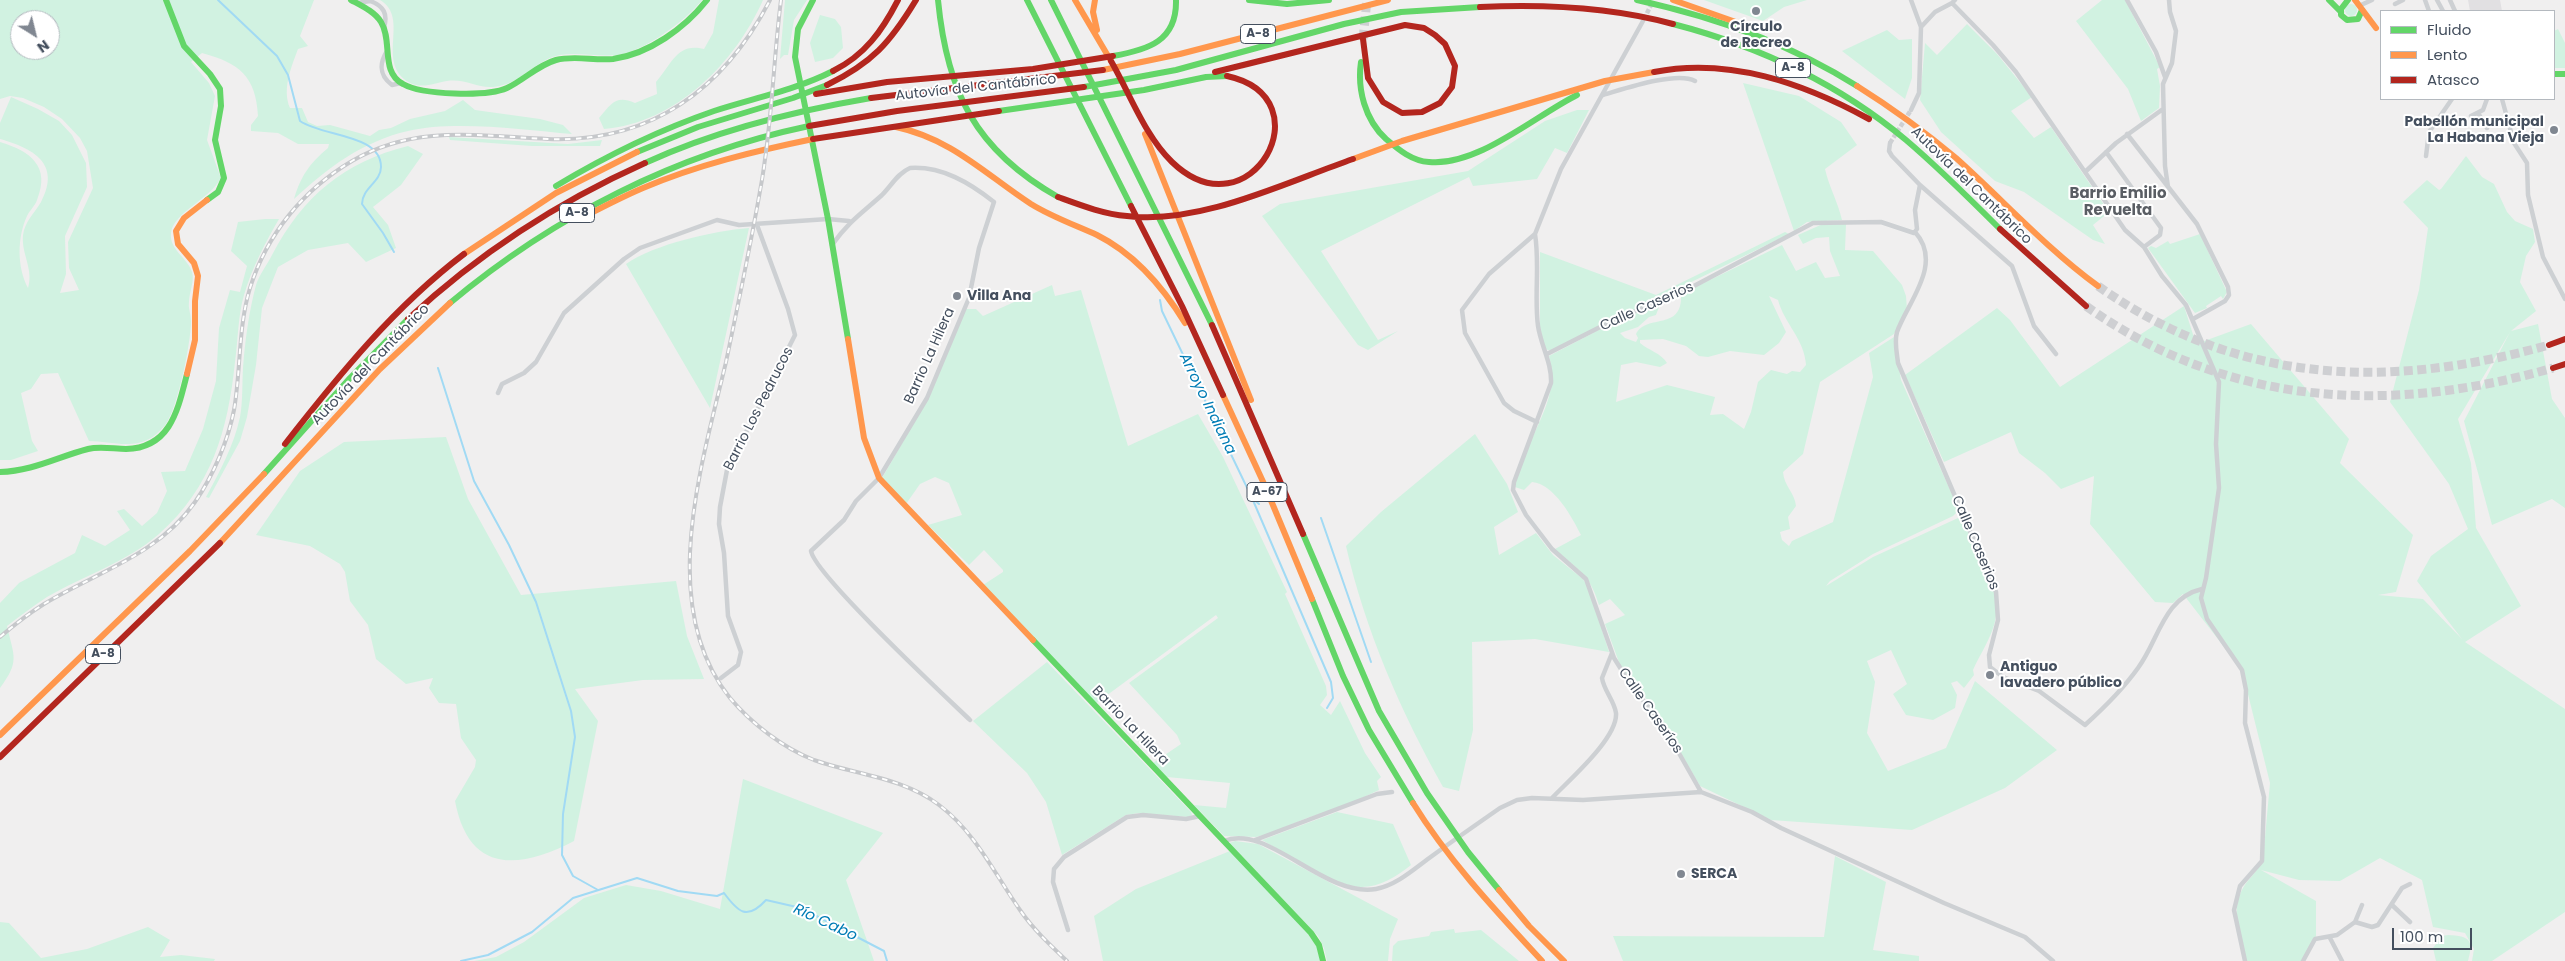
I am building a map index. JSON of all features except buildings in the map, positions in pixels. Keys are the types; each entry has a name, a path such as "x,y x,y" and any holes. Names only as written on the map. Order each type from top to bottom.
{"main road":[{"path":"0,472 22,471 90,448 127,449 144,447 163,435 177,411 195,340 195,301 198,276 194,263 178,244 176,231 184,218 218,192 224,178 215,140 221,106 220,89 210,74 184,46 166,0"},
{"path":"354,2 372,13 384,28 389,68 401,83 415,88 499,91 556,60 570,58 614,58 636,53 684,23 707,0"},
{"name":"Barrio La Hilera","path":"813,0 801,22 796,39 797,67 828,219 864,438 879,478 1311,933 1319,945 1323,961"},
{"path":"201,540 274,457 338,375 408,301 441,270 500,222 588,167 671,127 715,110 803,86 833,72 871,43 887,22 898,0"},
{"path":"408,301 474,246 564,188 634,152 673,136 828,85 864,66 894,37 916,0"},
{"path":"938,0 946,57 958,92 980,131 999,155 1030,181 1061,199 1098,212 1146,219 1201,213 1402,141 1624,78 1692,68 1724,69 1759,74 1803,86 1833,98 1890,132 1958,188"},
{"name":"A-67","path":"1027,0 1182,306 1264,486 1343,676 1388,763 1427,825 1453,859 1542,961"},
{"name":"A-67","path":"1051,0 1200,302 1378,712 1422,785 1498,890 1564,961"},
{"path":"444,307 492,272 547,237 593,211 657,183 747,154 868,128 1063,102 1102,96 1154,87 1219,76 1232,76 1251,84 1265,98 1274,116 1275,134 1268,158 1252,174 1239,180 1218,183 1197,178 1178,168 1154,140 1135,105 1105,51 1075,0"},
{"path":"1095,0 1094,18 1105,51"},
{"path":"774,103 887,82 1033,69 1145,50 1161,41 1172,27 1175,17 1176,0"},
{"path":"1250,0 1287,4 1329,0"},
{"name":"Autovía del Cantábrico","path":"0,735 201,540 378,350 418,310 495,248 572,199 628,170 673,151 715,136 784,116 878,98 1039,80 1128,66 1388,0"},
{"name":"Autovía del Cantábrico","path":"1639,0 1720,22 1774,42 1835,73 1881,100 1949,153 2045,243 2098,286"},
{"path":"1673,0 1738,21 1791,45 1843,73 1881,100"},
{"path":"2329,0 2347,20 2358,19 2378,29"},
{"path":"2333,0 2345,1 2340,12"},
{"path":"2355,0 2378,29"},
{"name":"Autovía del Cantábrico","path":"0,757 233,529 378,372 444,307 499,263 569,218 642,180 708,154 789,129 846,117 1062,91 1145,77 1346,24 1434,7 1474,3 1528,2 1577,6 1653,18 1731,41 1821,82 1894,130 1958,188 2026,256 2086,306"},
{"path":"2358,19 2362,8"},
{"path":"1154,87 1406,24 1426,28 1443,41 1452,55 1456,74 1449,92 1437,105 1416,115 1402,114 1387,107 1376,95 1369,81 1363,57 1363,39"},
{"path":"1363,57 1360,64 1361,93 1368,114 1376,127 1400,151 1416,159 1432,162 1455,160 1479,153 1553,106 1603,84"},
{"path":"1135,105 1165,186 1228,338 1319,573"},
{"path":"868,128 906,128 945,142 967,156 1032,205 1113,244 1139,264 1160,287 1187,327 1264,486"},
{"path":"2548,345 2565,339"},
{"path":"2565,364 2554,370 2565,369"}],"street":[{"path":"1911,0 1921,27 1919,94 1911,110"},
{"path":"2127,0 2156,52 2164,77 2163,109 2168,188"},
{"path":"2164,77 2172,63 2176,31 2170,12 2169,0"},
{"path":"2362,8 2372,0"},
{"path":"2395,4 2403,0"},
{"path":"354,2 370,1 382,8 386,15 384,28"},
{"path":"1921,27 1935,12 1954,2 2016,72 2125,230 2144,247 2162,276 2186,305 2219,382 2216,444 2219,488 2206,578 2201,598 2207,619 2242,670 2246,690 2245,723 2264,797 2262,861 2240,886 2234,910 2245,961"},
{"path":"1535,234 1539,267 1538,325 1547,354 1551,383 1537,422 1514,411 1504,403 1471,346 1461,319 1465,304 1489,274 1535,234 1561,169 1642,21"},
{"path":"1603,95 1663,80 1689,78 1695,81"},
{"path":"2426,156 2429,132 2451,100"},
{"path":"2471,116 2484,108 2487,100"},
{"path":"2502,100 2514,143 2527,163 2528,195 2543,257 2565,299"},
{"path":"2085,172 2127,134 2163,109"},
{"path":"2478,113 2487,128"},
{"path":"2127,134 2205,236 2228,287 2229,294 2226,301 2193,319"},
{"path":"1890,143 1889,149 1892,156 1920,185 2012,266 2034,326 2056,354"},
{"path":"2106,152 2161,228 2160,235 2144,247"},
{"name":"Barrio La Hilera","path":"832,246 849,221 882,194 900,174 910,168 956,177 973,185 994,202 979,248 969,298 928,398 879,478 856,501 844,520 811,551 815,561 884,636 970,720"},
{"name":"Calle Caserios","path":"1920,185 1915,210 1915,232 1924,250 1923,280 1919,292 1897,333 1898,363 1996,592 1998,620 1989,655 1990,667 2003,677 2039,691 2085,725 2111,702 2138,669 2174,605 2190,592 2202,589"},
{"path":"498,393 502,384 524,373 536,362 564,313 632,252 717,220 749,225 828,219 849,221"},
{"name":"Calle Caserios","path":"1547,354 1610,322 1692,287 1813,224 1885,222 1910,233 1915,232"},
{"name":"Barrio Los Pedrucos","path":"721,678 738,665 742,652 728,616 724,553 719,524 727,470 795,335 788,309 757,224"},
{"name":"Calle Caseríos","path":"1537,422 1514,482 1513,490 1526,515 1552,549 1586,579 1612,653 1631,685 1663,725 1701,792"},
{"path":"1552,798 1602,746 1612,731 1616,711 1602,678 1612,653"},
{"path":"1255,840 1378,794 1392,792"},
{"path":"1224,841 1235,838 1255,840 1340,885 1356,889 1371,889 1390,885 1516,800 1552,798 1583,800 1701,792 1752,812 1781,828 1944,904 2025,937 2053,961"},
{"path":"1068,930 1053,882 1054,869 1064,857 1127,817 1143,815 1186,819 1200,816"},
{"path":"2356,922 2375,927 2402,888 2410,884"},
{"path":"2303,961 2316,939 2330,938 2356,922 2362,905"},
{"path":"2392,905 2410,922"},
{"path":"2330,938 2338,957 2342,961"}],"shaded area":[{"path":"2468,0 2500,0 2502,10 2470,10"}],"green space":[{"path":"0,0 314,0 300,36 308,46 298,49 287,86 290,108 302,108 308,122 317,126 330,125 370,136 379,130 391,128 410,119 445,111 463,100 475,110 540,119 563,125 572,134 468,126 447,126 408,131 361,149 332,167 294,199 306,171 328,148 329,144 298,144 278,133 251,131 251,125 258,116 257,102 249,81 243,73 226,61 202,53 191,62 209,83 215,96 207,140 221,178 209,193 178,219 171,233 173,244 190,267 193,279 189,298 191,321 189,344 183,374 171,415 158,432 142,442 127,444 89,441 58,373 41,374 31,389 21,393 32,441 38,451 11,460 0,460 0,142 29,155 39,169 41,178 41,188 37,200 27,216 21,234 20,262 28,288 29,268 24,249 23,235 28,222 41,202 47,188 48,177 46,167 33,153 23,147 0,139 0,123 11,97 59,121 72,135 86,163 87,187 65,236 66,274 60,293 79,290 69,268 68,242 93,188 87,151 80,138 62,119 44,107 23,98 10,96 0,99"},
{"path":"380,0 702,0 675,26 651,42 627,53 617,55 560,55 552,57 517,79 503,85 488,87 462,81 447,81 424,86 410,83 400,74 394,64 393,18 389,8"},
{"path":"719,0 763,0 736,46 719,67 700,86 679,102 655,115 630,124 604,129 599,118 611,105 619,100 635,103 657,94 656,82 676,56 687,49 704,49 713,33"},
{"path":"785,0 807,0 794,20 788,55 784,55 780,59"},
{"name":"Círculo de Recreo","path":"1704,0 1807,0 1784,7 1763,21"},
{"path":"2102,0 2125,0 2160,67 2157,69 2160,86 2159,108 2141,121 2128,89 2076,21"},
{"path":"2349,4 2353,4 2357,10 2353,16 2349,16 2345,12 2345,8"},
{"path":"820,15 835,19 841,27 843,48 833,58 815,62 810,43"},
{"path":"1967,24 1997,54 2032,97 2011,111 2034,138 2051,127 2109,212 2093,225 2105,244 2093,240 2024,192 1995,181 1941,132 1920,100 1925,43 1937,55"},
{"path":"2558,29 2565,43 2565,68 2555,68 2555,30"},
{"path":"1887,30 1899,40 1912,39 1912,78 1905,99 1842,51"},
{"path":"1743,83 1799,96 1841,122 1857,145 1825,169 1842,220 1807,222 1794,231"},
{"path":"1577,110 1589,110 1567,153 1555,148 1537,179 1473,186 1469,177 1321,251 1378,340 1398,331 1368,350 1358,345 1262,216 1280,204 1468,171 1545,121"},
{"path":"449,137 568,144 602,140 600,146 532,146 450,140"},
{"path":"408,146 423,154 401,185 373,207 388,225 396,248 366,262 348,243 308,250 278,267 262,308 256,365 247,417 240,441 209,498 206,497 230,448 240,417 244,358 251,305 256,285 284,234 297,215 328,184 364,161"},
{"path":"2466,156 2482,177 2494,184 2507,212 2515,221 2533,229 2535,242 2526,256 2520,282 2536,311 2511,331 2538,324 2552,399 2565,418 2565,508 2552,499 2492,525 2464,421 2510,332 2458,419 2471,463 2476,528 2521,606 2465,642 2565,709 2565,912 2492,961 2472,961 2474,949 2465,933 2433,927 2422,880 2380,858 2340,881 2299,880 2261,870 2316,901 2316,936 2301,961 2246,961 2238,926 2238,900 2243,888 2263,859 2270,783 2242,670 2183,594 2173,603 2155,602 2090,524 2094,476 2061,489 2045,473 2019,453 2011,432 1944,462 1905,375 1997,308 2010,320 2060,387 2184,306 2196,344 2251,324 2349,439 2340,463 2413,535 2396,592 2378,595 2423,599 2462,639 2417,581 2431,556 2468,529 2449,484 2390,402 2419,290 2428,228 2403,202 2427,180 2439,190 2441,189"},
{"path":"279,219 259,256 244,295 240,311 228,411 214,456 204,477 192,497 177,516 146,544 119,561 47,597 7,626 14,658 11,671 0,688 0,603 19,583 75,553 82,535 105,546 130,530 117,511 124,509 142,526 157,513 167,491 161,472 185,471 203,429 216,381 219,328 230,290 240,292 247,266 231,251 238,222"},
{"path":"1825,223 1846,224 1845,250 1873,251 1902,285 1906,296 1907,310 1894,334 1820,382 1803,454 1783,472 1796,506 1788,517 1790,529 1780,532 1782,540 1789,546 1792,541 1833,522 1873,377 1869,353 1894,337 1901,380 1959,510 1953,516 1873,554 1830,581 1826,586 1873,557 1958,518 1966,524 1981,557 1991,582 1996,605 1993,630 1973,670 1974,675 1964,688 1957,681 1951,683 1957,695 1955,708 1933,720 1906,715 1893,694 1907,684 1891,650 1867,661 1875,682 1867,733 1888,771 1946,748 1975,681 2057,750 2005,788 1912,830 1771,820 1700,786 1659,715 1620,665 1605,624 1625,615 1610,599 1599,605 1587,579 1555,549 1581,535 1573,519 1555,495 1540,484 1532,482 1524,490 1515,487 1525,454 1546,406 1552,373 1549,356 1610,324 1657,305 1659,307 1656,315 1649,317 1638,327 1620,333 1625,338 1636,342 1638,338 1636,334 1641,328 1648,324 1671,318 1676,313 1680,306 1681,294 1782,245 1796,271 1816,262 1825,278 1840,276 1830,251 1829,237 1816,238 1803,244 1798,235","holes":["1769,296 1778,300 1802,348 1806,365 1800,372 1792,371 1787,374 1771,370 1758,382 1751,412 1744,429 1723,414 1710,415 1715,397 1667,385 1616,402 1621,365 1636,362 1660,367 1667,363 1640,343 1640,340 1663,339 1686,346 1699,356 1708,357 1730,351 1764,355 1779,343 1786,332"]},
{"path":"749,228 710,408 626,264 652,250 702,235"},
{"path":"1785,232 1789,234 1551,351 1545,349 1540,328 1540,252 1656,295"},
{"path":"2200,234 2227,292 2223,299 2221,296 2206,306 2207,308 2195,313 2148,248 2151,246 2156,248 2168,241 2170,244"},
{"path":"1052,285 1055,296 1081,290 1128,446 1198,414 1223,457 1287,592 1285,594 1326,686 1327,695 1320,705 1331,715 1340,701 1365,753 1381,777 1377,781 1379,790 1345,806 1307,818 1268,834 1256,837 1224,836 1194,805 1226,808 1230,783 1167,777 1153,763 1181,744 1177,735 1129,683 1218,618 1216,615 1095,704 983,585 1003,572 1003,570 984,550 969,565 928,525 962,515 949,483 935,477 920,484 906,504 882,478 927,400 966,309 976,309 983,316"},
{"path":"1475,434 1507,484 1518,512 1494,527 1499,555 1536,533 1553,555 1583,579 1589,589 1609,652 1535,639 1472,642 1473,730 1459,791 1443,787 1399,700 1363,609 1346,546 1381,512"},
{"path":"446,437 468,499 521,595 676,581 687,636 704,679 643,680 575,689 598,721 574,841 535,857 516,860 500,859 485,854 472,842 462,825 455,801 475,767 476,760 461,738 456,704 439,703 429,688 433,678 406,684 376,659 368,625 350,601 345,572 340,564 310,546 256,535 300,471 344,442"},
{"path":"1047,662 1192,815 1188,817 1139,813 1126,815 1062,855 1046,802 1027,773 973,721"},
{"path":"743,779 883,833 846,880 874,961 474,961 496,957 524,942 584,898 626,885 661,891 720,909"},
{"path":"1337,812 1393,824 1411,865 1380,884 1359,887 1336,881 1323,875 1262,840"},
{"path":"1235,841 1258,844 1398,919 1390,939 1388,961 1327,961 1324,948 1318,936 1229,843"},
{"path":"1230,851 1312,938 1317,946 1320,961 1103,961 1094,916 1136,889"},
{"path":"1835,856 1886,882 1873,950 1919,956 1919,961 1623,961 1613,936 1824,937"},
{"path":"0,922 9,923 41,958 87,949 148,927 170,940 160,957 181,955 215,959 214,961 0,961"},
{"path":"1454,929 1455,933 1481,930 1519,961 1392,961 1393,946 1398,941 1429,936 1431,932"},
{"path":"2448,935 2468,940 2470,948 2468,961 2436,961 2433,948 2442,936"}],"waterway":[{"path":"218,0 277,56 288,75 300,121 361,142 372,148 378,156 381,167 380,172 365,194 362,204 394,252"},
{"name":"Arroyo Indiana","path":"1160,300 1162,311 1252,498 1259,504"},
{"path":"438,368 474,481 509,545 536,602 571,711 575,737 563,814 562,855 573,876 598,890"},
{"path":"1252,498 1331,682 1333,698 1327,708"},
{"name":"Arroyo Indiana","path":"1321,518 1371,662"},
{"name":"Río Cabo","path":"461,961 488,955 532,932 573,898 637,878 678,891 717,896 724,893 743,912 759,907 766,900 801,908 884,951 887,961"}],"tunnel":[{"path":"1363,39 1367,0"},
{"path":"1644,19 1652,3"},
{"path":"1890,143 1911,110"},
{"path":"2098,286 2151,319 2205,343 2260,360 2316,370 2372,372 2430,369 2489,359 2549,345"},
{"path":"2086,306 2140,340 2196,365 2253,382 2311,393 2371,396 2431,392 2492,383 2553,368"}],"railway":[{"path":"0,637 44,604 145,549 163,536 195,502 208,481 228,434 236,395 243,318 257,268 266,249 289,215 318,185 352,161 376,149 424,137 472,135 548,139 585,138 620,131 651,120 680,104 707,84 730,60 751,32 770,0"},
{"path":"781,0 767,143 760,191 726,362 697,489 691,534 690,578 695,621 708,661 730,698 748,717 779,742 802,755 830,765 894,782 910,788 939,805 964,828 984,854 1030,924 1067,961"}],"traffic: fast":[{"path":"166,0 184,46 210,74 220,89 221,106 215,140 224,178 218,192 207,200"},
{"path":"351,0 372,12 381,22 386,38 389,64 396,79 412,88 455,94 485,93 507,88 543,65 556,60 570,58 613,59 640,52 677,30 707,0"},
{"path":"813,0 798,29 795,57 828,219 848,339"},
{"path":"938,0 942,33 949,63 958,90 970,115 986,138 1006,159 1029,179 1058,197"},
{"path":"1027,0 1131,206"},
{"path":"1051,0 1212,325"},
{"path":"1113,56 1126,54 1149,46 1166,34 1172,25 1176,0"},
{"path":"1249,0 1287,4 1329,0"},
{"path":"1637,0 1723,23 1751,33 1805,57 1857,86"},
{"path":"2329,0 2341,12"},
{"path":"2348,0 2341,9 2341,15 2347,20 2358,19 2362,10"},
{"path":"1084,87 1176,70 1344,24 1401,12 1480,7"},
{"path":"1673,24 1705,33 1766,56 1796,69 1853,101 1906,140 2000,229"},
{"path":"1361,62 1360,83 1364,104 1373,123 1386,139 1406,154 1417,160 1429,162 1466,157 1486,149 1577,95"},
{"path":"556,186 613,154 653,135 714,111 790,89 833,71"},
{"path":"2555,74 2565,74"},
{"path":"999,111 1144,90 1206,77 1227,76"},
{"path":"637,152 698,127 793,98 827,85"},
{"path":"645,163 728,131 813,109 871,98"},
{"path":"450,303 531,243 574,216 619,192 664,171 711,153 809,126"},
{"path":"264,474 350,378 408,319"},
{"path":"0,472 23,469 93,448 126,449 141,447 153,442 163,434 176,413 187,374"},
{"path":"1303,534 1379,711 1427,793 1468,852 1499,890"},
{"path":"1312,599 1343,676 1369,730 1413,803"},
{"path":"1033,640 1311,933 1319,945 1323,961"}],"traffic: slow":[{"path":"1075,0 1111,61"},
{"path":"1095,0 1093,12 1097,30"},
{"path":"1103,70 1180,54 1388,0"},
{"path":"1673,0 1750,27"},
{"path":"2355,0 2376,28"},
{"path":"1353,159 1402,141 1605,81 1654,72"},
{"path":"1857,86 1908,120 1956,158 2043,240 2098,286"},
{"path":"896,127 934,140 951,149 1031,204 1111,243 1136,262 1158,284 1185,323"},
{"path":"1145,134 1251,400"},
{"path":"587,215 636,191 684,172 748,154 813,139"},
{"path":"464,254 556,193 637,152"},
{"path":"187,374 195,340 195,301 198,276 194,263 178,244 176,231 184,218 207,200"},
{"path":"220,543 380,369 450,303"},
{"path":"848,339 864,438 879,478 1033,640"},
{"path":"1223,395 1265,486 1312,599"},
{"path":"0,735 190,551 264,474"},
{"path":"1413,803 1458,865 1490,904 1542,961"},
{"path":"1499,890 1529,926 1564,961"}],"traffic: jam":[{"path":"833,71 854,58 872,41 886,22 898,0"},
{"path":"827,85 843,77 879,50 916,0"},
{"path":"1480,7 1528,6 1601,10 1673,24"},
{"path":"1215,72 1405,25 1424,28 1445,44 1455,66 1452,87 1440,103 1422,112 1402,113 1383,102 1368,78 1363,39"},
{"path":"816,94 887,82 1033,69 1113,56"},
{"path":"1111,61 1146,127 1162,152 1172,162 1201,181 1228,183 1250,174 1267,155 1275,133 1272,109 1257,89 1227,76"},
{"path":"1654,72 1682,68 1710,68 1765,76 1818,94 1869,119"},
{"path":"871,98 1103,70"},
{"path":"809,126 897,111 1084,87"},
{"path":"813,139 999,111"},
{"path":"1058,197 1092,209 1118,215 1155,217 1183,214 1242,200 1353,159"},
{"path":"408,319 462,273 520,231 581,195 645,163"},
{"path":"1131,206 1182,306 1223,395"},
{"path":"2000,229 2086,306"},
{"path":"285,444 368,343 414,296 464,254"},
{"path":"1212,325 1303,534"},
{"path":"2549,345 2565,339"},
{"path":"2553,368 2565,364"},
{"path":"0,757 220,543"}],"place":[{"name":"Círculo de Recreo","path":"1756,11"},
{"name":"Pabellón municipal La Habana Vieja","path":"2554,130"},
{"name":"Villa Ana","path":"957,296"},
{"name":"Antiguo lavadero público","path":"1990,675"},
{"name":"SERCA","path":"1681,874"}],"district":[{"name":"Barrio Emilio Revuelta","path":"2118,202"}]}
